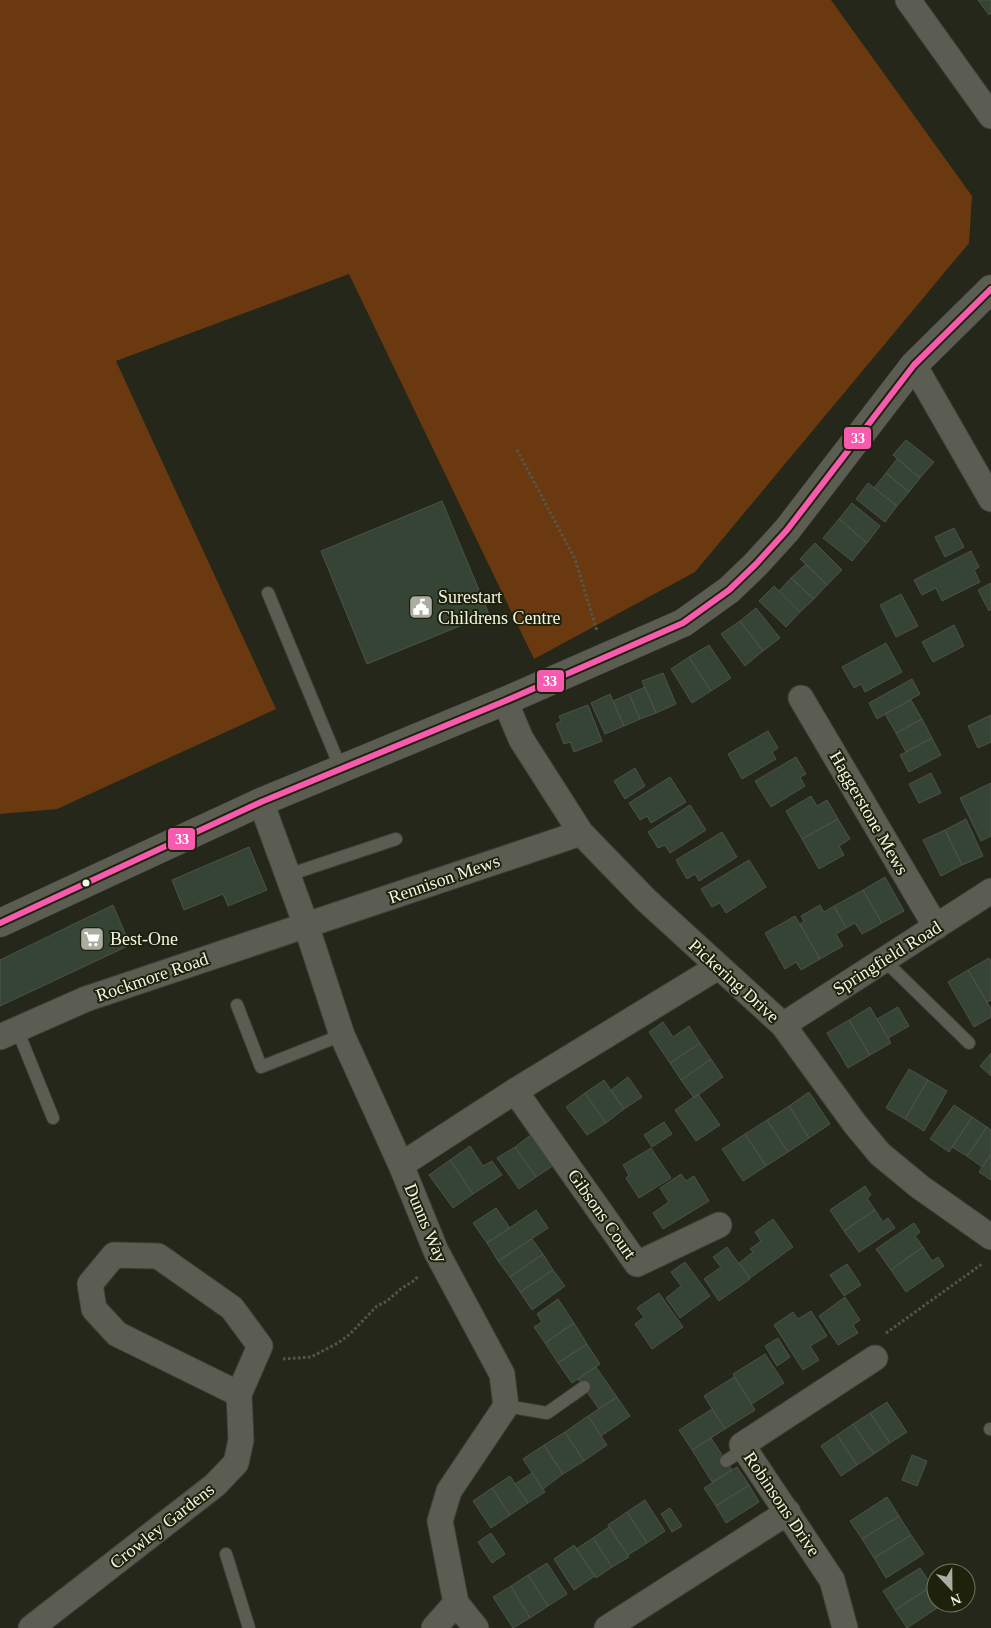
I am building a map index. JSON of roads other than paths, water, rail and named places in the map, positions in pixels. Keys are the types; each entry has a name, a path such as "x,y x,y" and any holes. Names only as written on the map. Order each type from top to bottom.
{"street":[{"path":"908,0 991,116"},
{"path":"0,923 261,802 505,701 683,624 729,590 756,564 787,530 914,365 991,289"},
{"path":"914,365 990,494"},
{"name":"Haggerstone Mews","path":"801,698 936,927"},
{"name":"Pickering Drive","path":"505,701 521,739 581,833 646,900 783,1025 855,1124 880,1154 920,1187 991,1237"},
{"name":"Dunns Way","path":"261,802 306,925 342,1035 401,1165 436,1251 502,1374 506,1406"},
{"name":"Rennison Mews","path":"306,925 581,833"},
{"name":"Springfield Road","path":"783,1025 991,891"},
{"name":"Rockmore Road","path":"8,1033 86,999 306,925"},
{"path":"401,1165 515,1091 718,967"},
{"name":"Gibsons Court","path":"515,1091 637,1264 719,1225"},
{"name":"Crowley Gardens","path":"31,1628 215,1485 236,1463 241,1440 239,1394 260,1346 232,1308 158,1256 114,1255 90,1284 94,1309 118,1334 239,1394"},
{"name":"Robinsons Drive","path":"845,1628 832,1580 788,1512 735,1455 742,1445 875,1358"},
{"path":"476,1628 456,1603 440,1521 449,1491 506,1406"},
{"path":"607,1628 788,1512"},
{"path":"434,1628 456,1603"}],"lane":[{"path":"268,593 341,769"},
{"path":"288,875 396,839"},
{"path":"884,960 969,1043"},
{"path":"237,1005 261,1067 342,1035"},
{"path":"8,1033 53,1118"},
{"path":"506,1406 548,1413 584,1388"},
{"path":"226,1554 248,1628"}],"place":[{"name":"Surestart Childrens Centre","path":"421,607"},
{"name":"Best-One","path":"92,939"}]}
